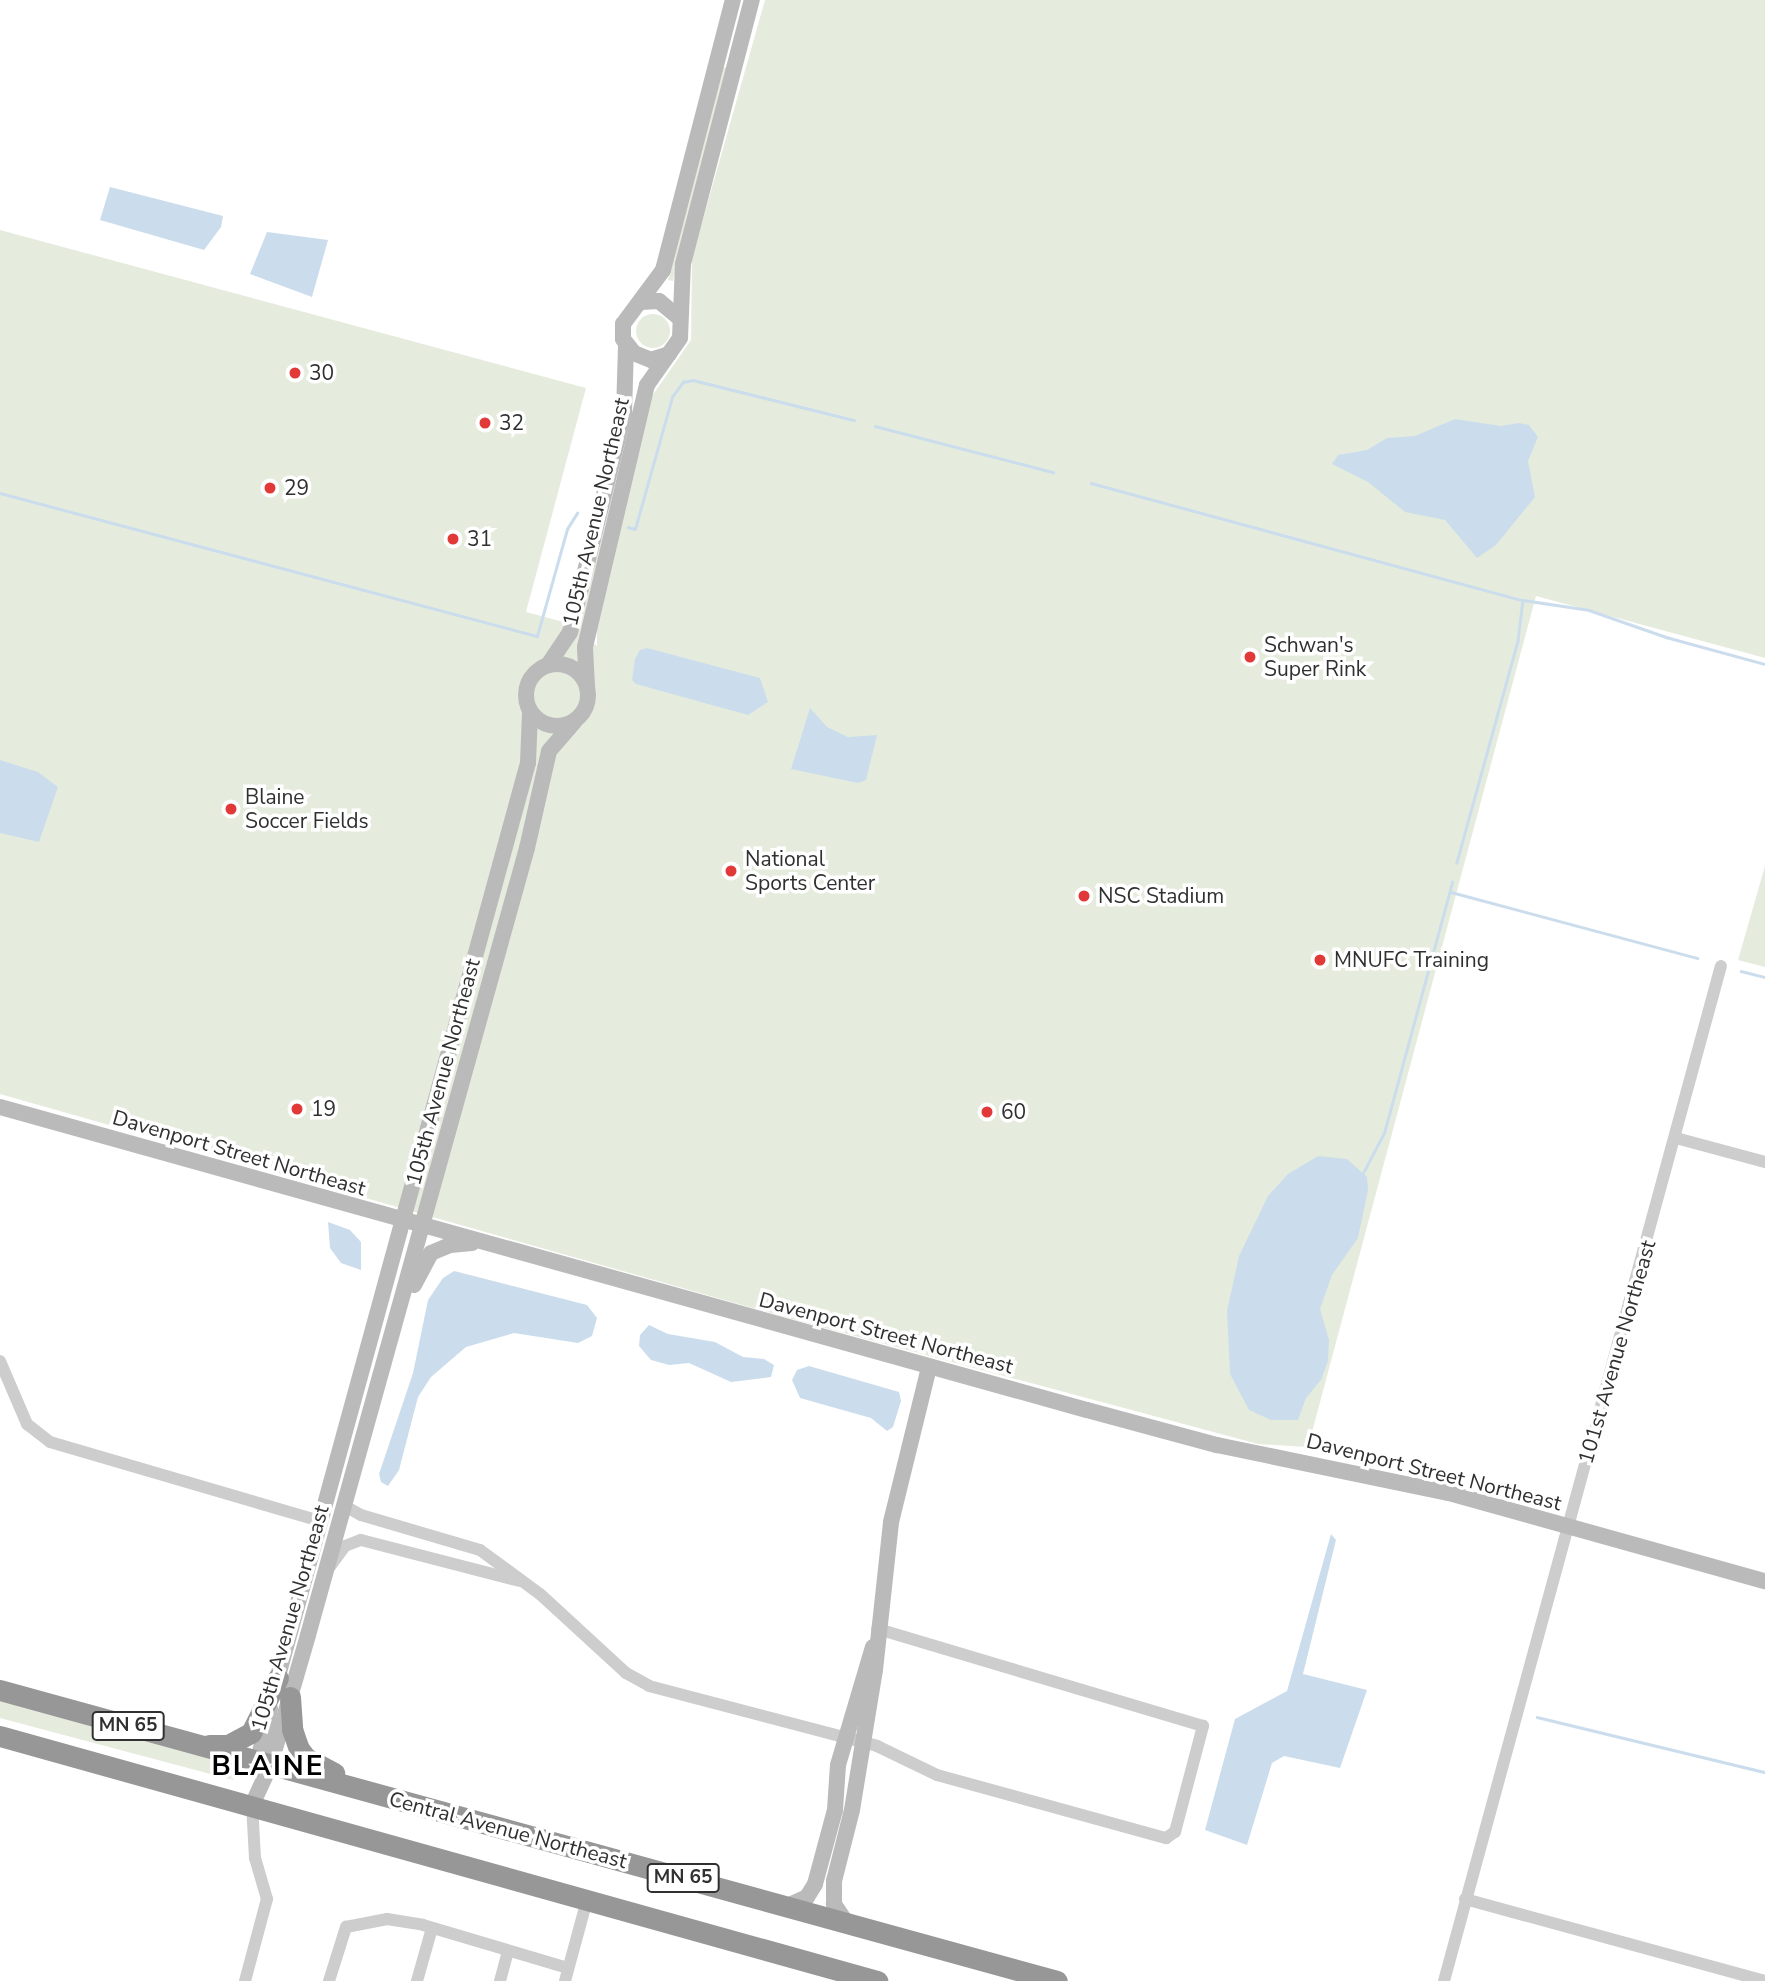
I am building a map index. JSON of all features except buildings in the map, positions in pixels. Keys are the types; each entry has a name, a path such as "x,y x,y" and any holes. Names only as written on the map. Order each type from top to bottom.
{"highway":[{"path":"198,1745 228,1745 251,1734 278,1678"},
{"name":"Central Avenue Northeast","path":"0,1690 1057,1981"},
{"path":"290,1697 292,1729 306,1758 370,1792"},
{"name":"MN 65","path":"0,1736 877,1981"}],"street":[{"name":"105th Avenue Northeast","path":"252,1805 263,1764 278,1678 528,764 530,713 526,690 537,670 548,665 570,632 624,413 625,317 641,302 663,270 733,0"},
{"name":"105th Avenue Northeast","path":"263,1764 290,1697 527,848 549,751 586,707 585,647 648,385 680,338 678,318 682,264 752,0"},
{"path":"641,302 659,301 678,318"},
{"path":"626,346 651,360 668,354"},
{"path":"548,665 568,666 587,686"},
{"path":"530,713 545,725 574,722"},
{"name":"101st Avenue Northeast","path":"1444,1981 1721,965"},
{"name":"Davenport Street Northeast","path":"0,1107 1217,1445 1392,1479 1765,1581"},
{"path":"1676,1138 1765,1162"},
{"path":"382,1365 422,1264 431,1253 450,1245 494,1245"},
{"path":"0,1361 27,1424 50,1442 321,1521"},
{"path":"846,1922 834,1904 834,1881 863,1742 895,1501 929,1367"},
{"path":"343,1505 361,1516 480,1550 526,1583 626,1673 649,1686 863,1742 937,1775 1166,1838 1175,1832 1203,1726 876,1636"},
{"path":"325,1573 345,1546 361,1540 526,1583"},
{"path":"787,1906 807,1897 815,1884 835,1810 845,1738 864,1665 876,1636"},
{"path":"244,1981 267,1899 255,1858 252,1805"},
{"path":"1465,1899 1764,1981"},
{"path":"329,1981 345,1927 387,1919 432,1928 508,1952 566,1975 587,1900"},
{"path":"417,1981 432,1928"},
{"path":"500,1981 508,1952"}],"shaded area":[{"name":"National Sports Center","path":"765,0 1765,0 1765,658 1536,596 1308,1447 1258,1444 788,1318 0,1094 0,230 586,388 526,612 560,621 577,632 638,390 580,634 597,646 597,597 652,396 691,340 692,258"},
{"path":"723,67 727,68 673,281 668,280"},
{"path":"653,314 665,319 670,331 665,343 653,348 641,343 636,331 641,319"},
{"path":"1765,866 1765,967 1738,960"},
{"path":"0,1698 211,1757 236,1775 233,1780 0,1718"}],"water":[{"path":"110,187 223,216 221,227 204,250 100,220"},
{"path":"267,232 328,240 312,297 250,274"},
{"path":"1455,419 1501,426 1519,423 1529,425 1538,437 1528,461 1535,497 1496,545 1477,558 1445,520 1405,512 1368,482 1332,464 1338,455 1367,450 1387,438 1415,436"},
{"path":"647,648 760,678 768,702 748,715 636,684 632,680 635,659 640,650"},
{"path":"810,708 827,727 848,737 877,735 866,780 858,783 791,769"},
{"path":"0,760 38,772 58,787 39,842 0,833"},
{"path":"1318,1156 1347,1159 1367,1177 1368,1190 1358,1238 1332,1275 1320,1309 1329,1340 1328,1361 1321,1380 1306,1398 1298,1420 1271,1420 1249,1410 1230,1374 1227,1311 1239,1256 1268,1196 1288,1174"},
{"path":"328,1222 350,1230 361,1242 361,1270 341,1263 330,1248"},
{"path":"454,1271 587,1305 597,1318 592,1336 578,1343 514,1333 466,1347 431,1377 418,1397 399,1470 388,1486 381,1482 379,1474 413,1373 428,1300 443,1278"},
{"path":"649,1325 668,1334 715,1342 743,1357 764,1359 774,1365 771,1377 731,1382 689,1363 669,1365 651,1360 639,1346 640,1335"},
{"path":"809,1366 899,1392 901,1401 893,1427 887,1431 871,1418 800,1398 792,1380 797,1370"},
{"path":"1331,1534 1336,1540 1303,1674 1367,1690 1340,1768 1284,1756 1272,1763 1247,1845 1205,1830 1235,1719 1287,1691"}],"waterway":[{"path":"628,527 635,529 672,397 683,382 693,380 854,420"},
{"path":"875,426 1053,472"},
{"path":"1091,483 1523,600 1518,641 1457,863"},
{"path":"0,493 537,636 567,529 577,513"},
{"path":"1523,600 1589,610 1666,637 1765,664"},
{"path":"1362,1175 1384,1133 1452,882"},
{"path":"1451,892 1697,958"},
{"path":"1741,971 1765,977"},
{"path":"1537,1717 1765,1772"}],"place":[{"name":"30","path":"295,373"},
{"name":"32","path":"485,423"},
{"name":"29","path":"270,488"},
{"name":"31","path":"453,539"},
{"name":"Schwan's Super Rink","path":"1250,657"},
{"name":"Blaine Soccer Fields","path":"231,809"},
{"name":"National Sports Center","path":"731,871"},
{"name":"NSC Stadium","path":"1084,896"},
{"name":"MNUFC Training","path":"1320,960"},
{"name":"19","path":"297,1109"},
{"name":"60","path":"987,1112"}],"district":[{"name":"BLAINE","path":"268,1766"}]}
